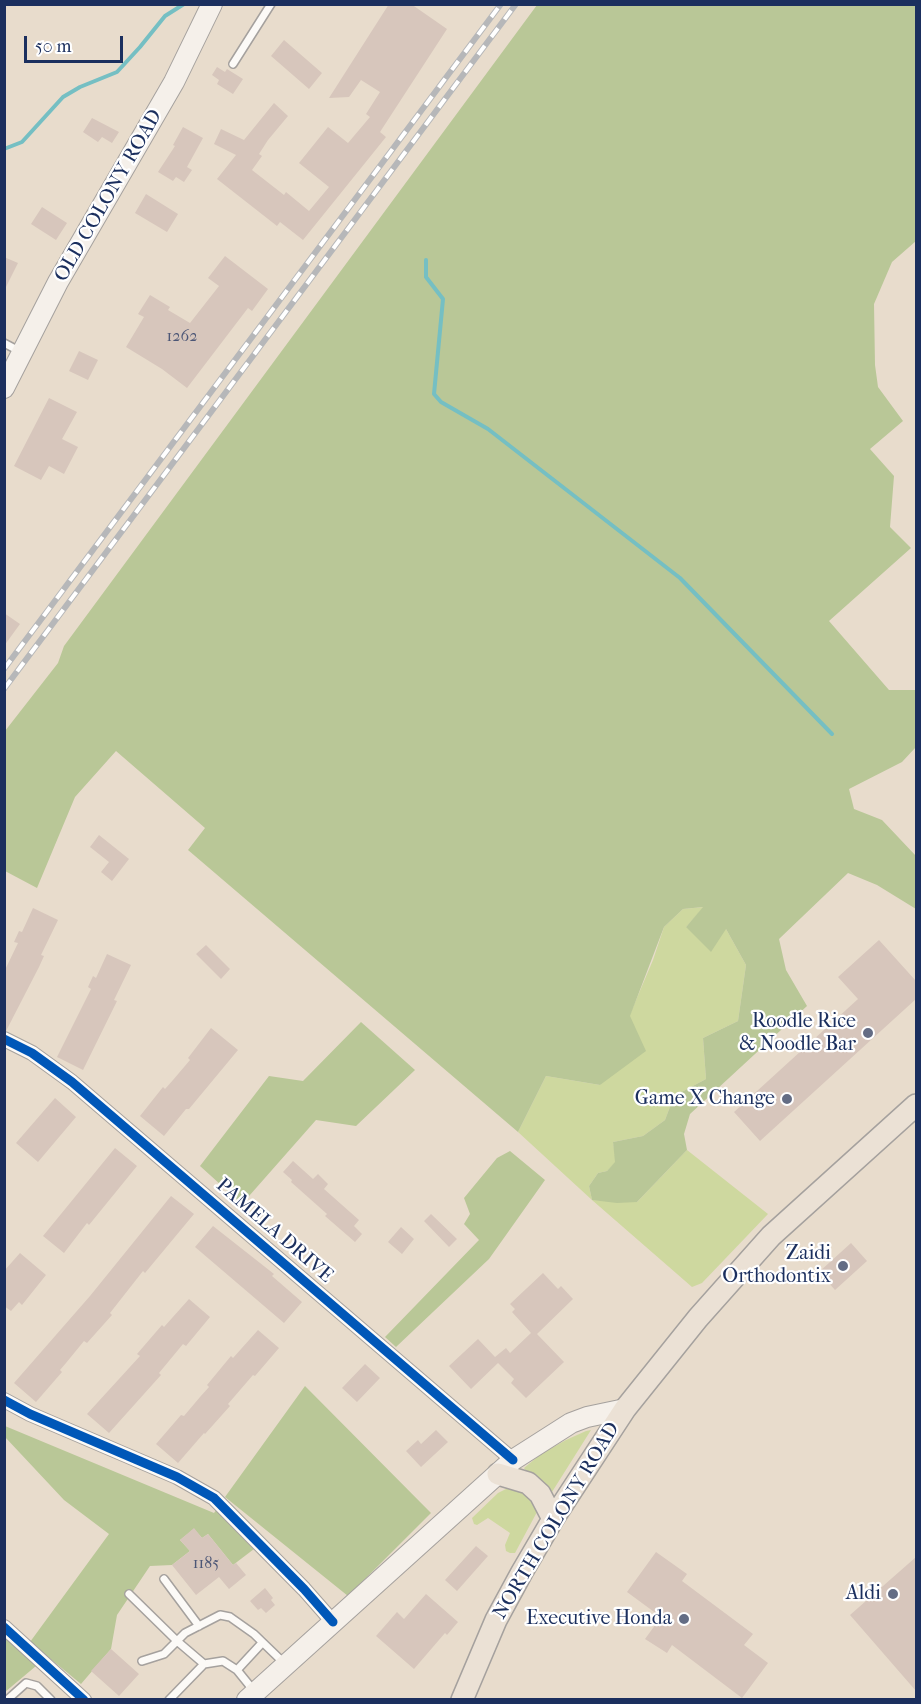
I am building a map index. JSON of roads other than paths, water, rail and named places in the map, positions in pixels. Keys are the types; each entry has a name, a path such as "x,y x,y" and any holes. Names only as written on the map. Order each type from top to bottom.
{"main road":[{"name":"OLD COLONY ROAD","path":"5,384 81,242 174,82 212,4"},
{"name":"NORTH COLONY ROAD","path":"462,1700 496,1620 553,1519 625,1409 698,1318 771,1236 916,1105"},
{"path":"251,1696 506,1467 571,1423 625,1409"},
{"path":"506,1467 540,1494 553,1519"}],"street":[{"name":"PAMELA DRIVE","path":"4,1039 32,1053 72,1082 506,1467"},
{"path":"4,1400 30,1414 177,1477 214,1498 304,1589 333,1622"},
{"path":"4,1627 84,1700"}],"lane":[{"path":"233,64 271,4"},
{"path":"4,343 22,352"},
{"path":"164,1579 200,1626"},
{"path":"129,1594 204,1664"},
{"path":"142,1661 164,1654 185,1633 220,1615 230,1617 286,1665"},
{"path":"237,1670 262,1643"},
{"path":"170,1700 204,1664 224,1661 237,1670 251,1696"},
{"path":"7,1700 26,1683 37,1686 51,1700"}],"waterway":[{"path":"4,149 22,142 63,97 80,87 117,72 165,16 184,4"},
{"path":"426,260 426,277 443,299 434,394 441,402 488,429 680,578 832,734"}],"railway":[{"path":"4,669 501,4"},
{"path":"4,689 516,4"}],"place":[{"name":"Roodle Rice & Noodle Bar","path":"868,1033"},
{"name":"Game X Change","path":"787,1099"},
{"name":"Zaidi Orthodontix","path":"843,1266"},
{"name":"Aldi","path":"893,1594"},
{"name":"Executive Honda","path":"684,1619"}]}
